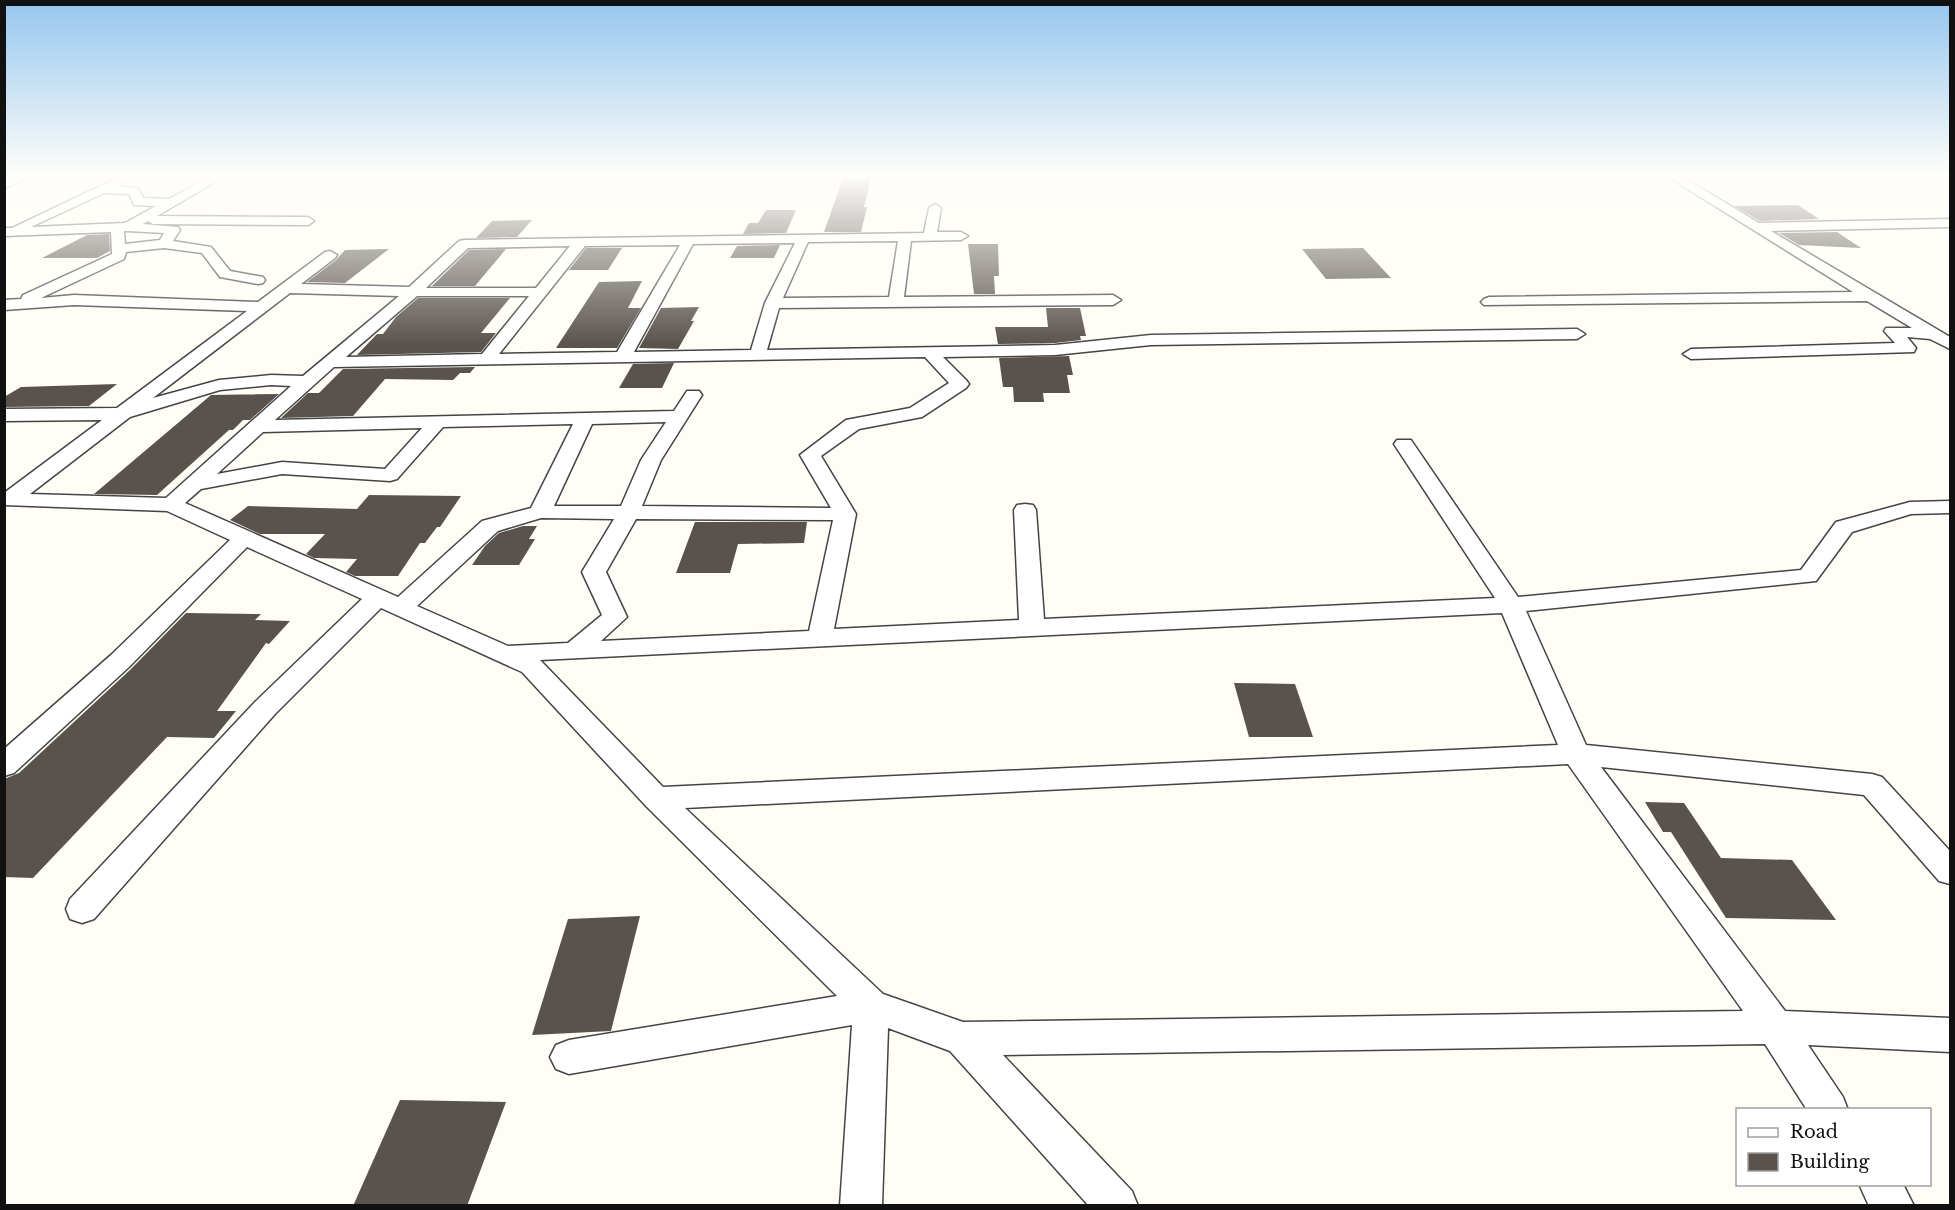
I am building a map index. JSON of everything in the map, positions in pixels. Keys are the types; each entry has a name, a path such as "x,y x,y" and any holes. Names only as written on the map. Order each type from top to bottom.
{"street":[{"path":"6,232 21,231"},
{"path":"8,307 119,256 121,231"},
{"path":"164,244 172,231"},
{"path":"930,236 931,231"},
{"path":"1762,231 1950,344"},
{"path":"171,505 307,381 413,292 464,244 962,236"},
{"path":"896,302 905,237"},
{"path":"757,356 773,303 803,238"},
{"path":"622,358 688,242"},
{"path":"486,360 580,243"},
{"path":"118,249 164,244 206,249 225,274 258,280"},
{"path":"7,499 330,255"},
{"path":"285,288 413,292 541,292"},
{"path":"1489,302 1868,296"},
{"path":"8,307 74,300 260,307"},
{"path":"773,303 1113,300"},
{"path":"1691,354 1908,348 1892,331 1934,334"},
{"path":"332,362 930,353 1055,350 1151,340 1577,334"},
{"path":"820,638 845,514 810,455 853,424 915,413 960,384 930,353"},
{"path":"4,416 119,414 219,385 271,380 307,381"},
{"path":"574,651 615,617 594,572 629,512 651,460 693,395"},
{"path":"260,426 678,416"},
{"path":"540,512 585,418"},
{"path":"194,484 282,468 390,475 438,422"},
{"path":"1404,444 1511,605 1576,754 1775,1027 1828,1108"},
{"path":"7,499 171,505 531,666 656,798 871,1006 963,1039 1775,1027 1950,1035"},
{"path":"506,654 1511,605 1808,576 1844,527 1910,507 1950,507"},
{"path":"1025,510 1032,627"},
{"path":"82,909 265,708 346,625 390,602 490,526 540,512 845,514"},
{"path":"4,766 120,662 245,537"},
{"path":"656,798 1576,754 1872,784 1950,872"},
{"path":"569,1057 871,1006"},
{"path":"861,1206 871,1006"},
{"path":"963,1039 1117,1206"},
{"path":"1880,1186 1893,1206"}],"building":[{"path":"482,231 522,231 517,237 476,238"},
{"path":"744,231 787,231 786,233 743,234"},
{"path":"1837,232 1861,248 1799,245 1779,233"},
{"path":"109,234 110,251 97,258 42,258 87,235"},
{"path":"968,244 998,244 999,276 994,276 995,294 974,294"},
{"path":"780,245 774,258 730,258 737,246"},
{"path":"586,248 622,248 608,270 569,270"},
{"path":"1363,248 1391,278 1326,279 1302,249"},
{"path":"389,249 345,283 307,282 336,260 345,250"},
{"path":"506,249 475,286 432,286 469,250"},
{"path":"642,281 628,308 641,308 617,348 556,348 599,282"},
{"path":"418,298 510,298 481,333 496,333 481,352 357,355 377,334 383,334 396,317"},
{"path":"699,307 678,349 639,348 661,308"},
{"path":"1046,308 1080,308 1086,336 1080,336 1081,340 1055,343 998,344 995,327 1048,327"},
{"path":"1069,356 1073,375 1067,375 1070,393 1043,393 1044,402 1014,402 1013,387 1003,387 999,358"},
{"path":"674,363 662,388 619,388 633,364"},
{"path":"475,367 470,373 460,373 453,380 385,379 353,416 281,418 308,393 319,393 343,369"},
{"path":"117,384 89,406 4,407 4,397 21,387"},
{"path":"279,394 250,420 243,420 233,430 229,430 157,495 94,494 211,395"},
{"path":"369,495 461,496 440,527 437,527 425,543 420,543 398,576 355,576 346,572 357,559 314,558 306,554 325,534 260,534 230,520 248,506 357,509"},
{"path":"695,522 807,522 804,543 738,544 730,573 676,573"},
{"path":"523,526 537,526 529,539 535,539 519,565 472,565 485,546 499,533"},
{"path":"186,613 261,614 255,620 290,621 269,644 266,643 217,711 236,711 214,738 167,737 33,878 4,877 4,779 19,773 131,669"},
{"path":"1234,683 1295,684 1313,737 1249,737"},
{"path":"1645,802 1684,803 1721,858 1792,860 1836,920 1726,918 1671,832 1663,832"},
{"path":"640,916 611,1031 532,1035 568,919"},
{"path":"400,1100 506,1102 467,1206 353,1206"}]}
